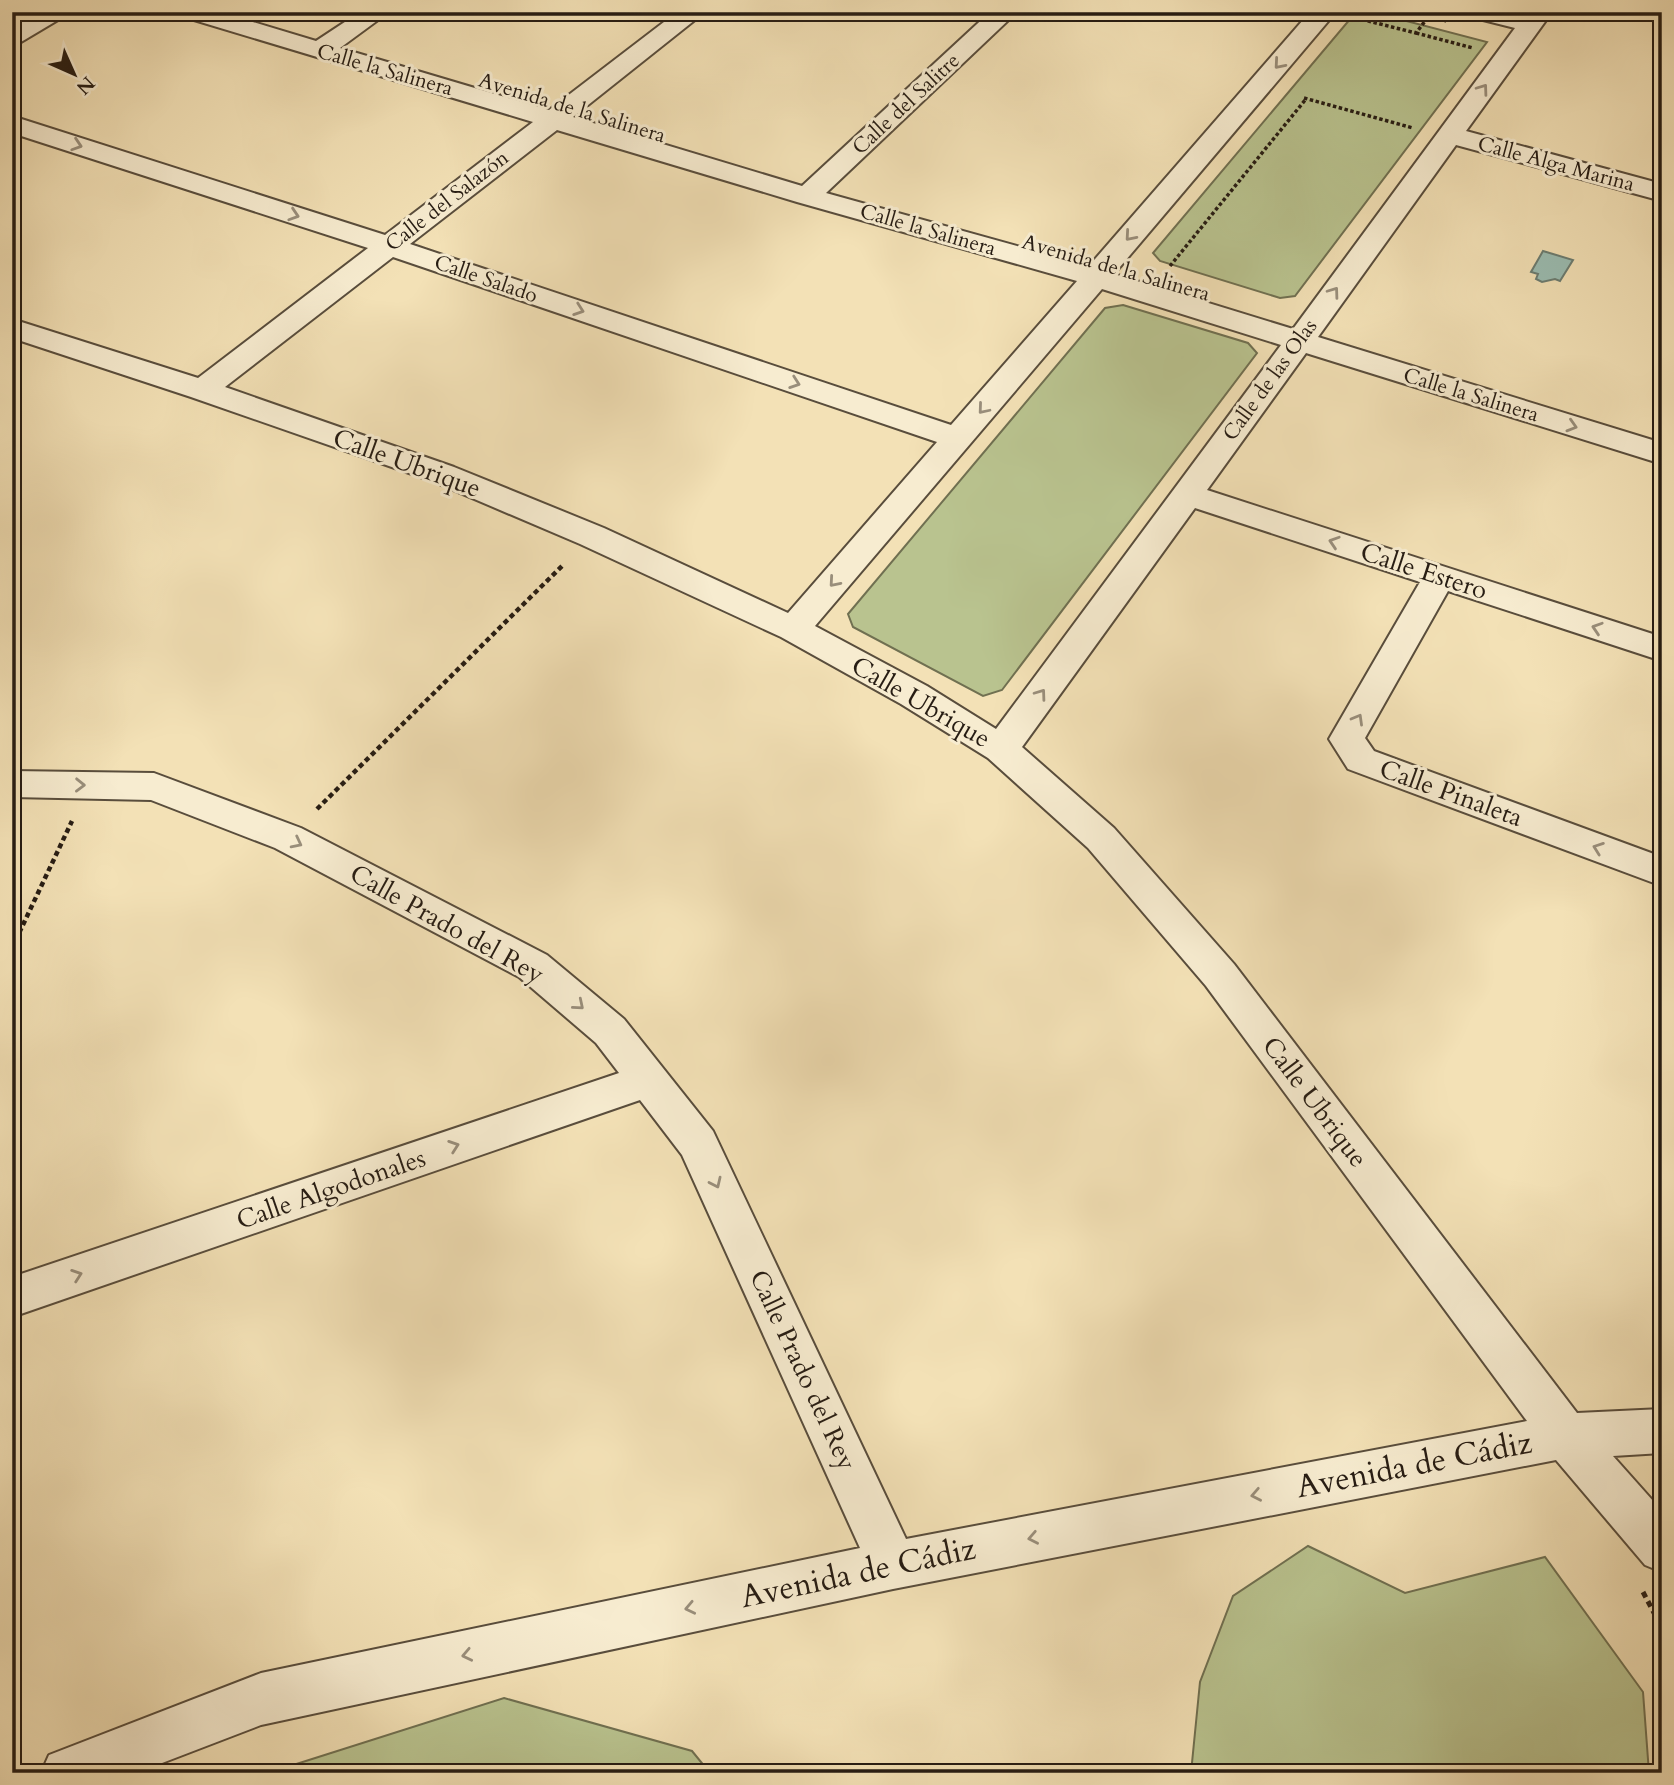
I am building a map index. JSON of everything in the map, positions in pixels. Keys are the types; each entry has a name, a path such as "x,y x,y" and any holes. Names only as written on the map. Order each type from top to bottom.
{"street":[{"path":"12,37 54,12"},
{"name":"Calle la Salinera","path":"193,12 328,45 1661,435"},
{"path":"247,12 328,45 377,12"},
{"name":"Calle del Salazón","path":"202,390 693,12"},
{"name":"Calle del Salitre","path":"815,189 1005,12"},
{"path":"793,629 1324,12"},
{"path":"1480,12 1535,18"},
{"name":"Calle de las Olas","path":"1001,749 1305,333 1437,133 1535,18"},
{"name":"Calle Salado","path":"12,124 389,246 958,438"},
{"name":"Calle Alga Marina","path":"1437,133 1662,192"},
{"name":"Calle Ubrique","path":"12,328 202,390 443,474 592,536 793,629 914,695 1001,749 1101,838 1220,975 1566,1436 1651,1567"},
{"name":"Calle Estero","path":"1186,494 1662,649"},
{"name":"Calle Pinaleta","path":"1440,576 1347,739 1361,760 1662,872"},
{"name":"Calle Prado del Rey","path":"12,785 154,787 288,838 533,966 610,1031 698,1144 893,1565"},
{"name":"Calle Algodonales","path":"12,1297 649,1080"},
{"name":"Avenida de Cádiz","path":"67,1773 261,1699 893,1565 1566,1436 1662,1431"}],"path":[{"path":"1356,18 1416,33 1432,12"},
{"path":"1294,96 1437,133"},
{"path":"1170,267 1306,99"},
{"path":"1160,264 1182,271"},
{"path":"288,838 592,536"},
{"path":"12,948 89,785"},
{"path":"1651,1567 1662,1628"}],"green space":[{"path":"1356,12 1372,12 1487,42 1295,296 1280,298 1160,261 1153,253"},
{"path":"1123,305 1248,343 1257,353 1002,690 983,696 853,627 848,614 1105,308"},
{"path":"1308,1546 1405,1593 1545,1557 1643,1692 1649,1773 1191,1773 1200,1682 1233,1596"},
{"path":"504,1698 692,1751 710,1773 268,1773"}],"water":[{"path":"1543,251 1573,260 1560,281 1555,279 1542,282 1536,279 1538,274 1531,272"}]}
